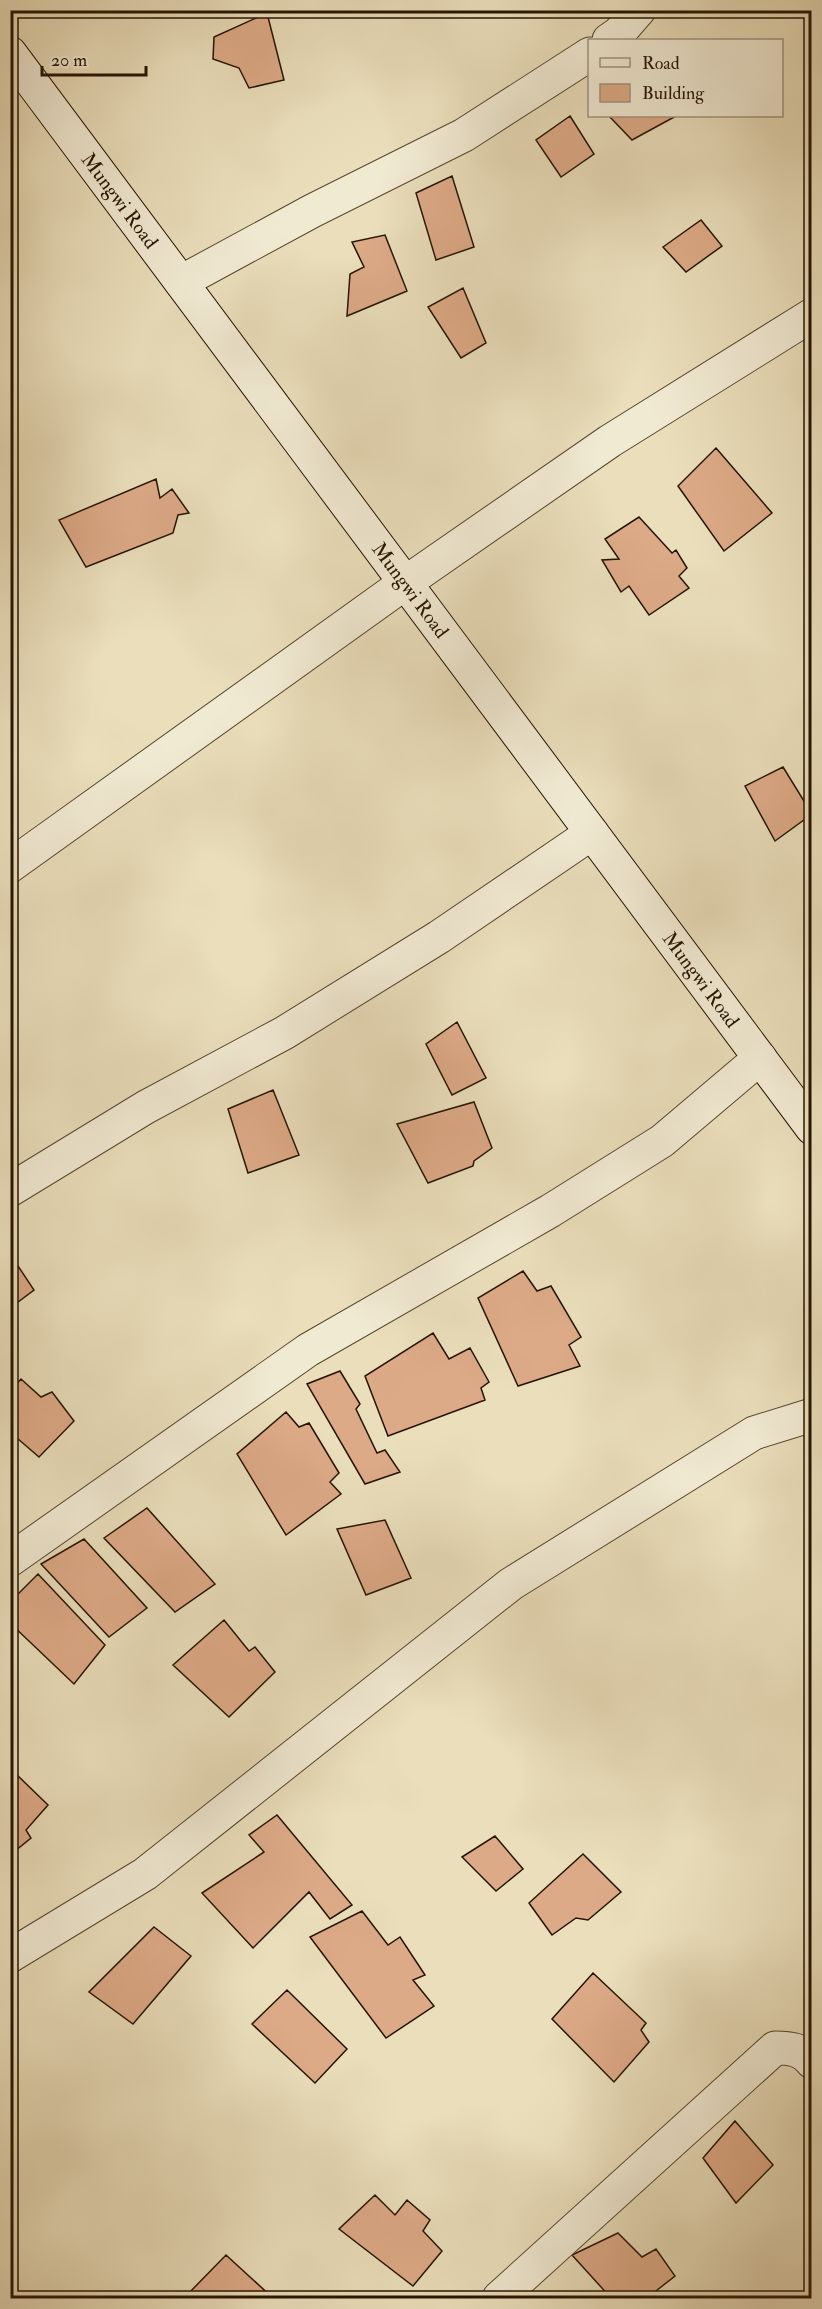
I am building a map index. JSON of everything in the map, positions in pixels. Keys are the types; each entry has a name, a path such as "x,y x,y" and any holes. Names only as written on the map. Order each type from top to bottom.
{"street":[{"path":"610,39 619,33 639,10"},
{"name":"Mungwi Road","path":"10,53 812,1128"},
{"path":"181,282 312,211 464,135 588,55"},
{"path":"10,866 405,583 610,441 812,315"},
{"path":"10,1190 146,1107 284,1033 440,937 592,833"},
{"path":"10,1560 308,1350 541,1217 662,1141 760,1058"},
{"path":"10,1956 145,1874 511,1584 754,1433 812,1415"},
{"path":"499,2298 775,2048 792,2048 807,2056 812,2062"}],"building":[{"path":"267,13 284,80 249,88 239,68 213,59 214,37"},
{"path":"570,116 594,154 561,177 536,140"},
{"path":"610,117 674,117 632,140"},
{"path":"452,176 474,247 436,260 416,193"},
{"path":"701,220 722,246 686,272 663,247"},
{"path":"385,235 407,291 347,316 350,274 364,267 352,242"},
{"path":"463,288 486,343 461,358 428,307"},
{"path":"716,448 772,513 724,551 678,486"},
{"path":"156,479 160,498 172,489 189,513 178,515 173,533 86,567 59,520"},
{"path":"639,517 672,553 676,550 687,568 679,576 689,588 649,615 629,586 621,592 602,560 619,559 605,539"},
{"path":"783,767 812,814 775,841 745,786"},
{"path":"457,1022 486,1078 452,1095 426,1044"},
{"path":"273,1090 299,1155 248,1173 228,1109"},
{"path":"474,1102 492,1148 474,1161 473,1166 428,1183 397,1124"},
{"path":"10,1254 34,1290 10,1308"},
{"path":"523,1271 537,1291 551,1286 581,1337 569,1345 580,1366 518,1386 478,1298"},
{"path":"433,1333 449,1359 470,1348 489,1382 481,1388 485,1400 388,1436 365,1376"},
{"path":"340,1371 360,1404 356,1409 377,1453 385,1450 400,1472 365,1484 307,1384"},
{"path":"21,1379 41,1397 52,1392 74,1421 39,1457 10,1432 10,1391"},
{"path":"286,1412 299,1427 309,1423 339,1473 330,1482 341,1494 286,1535 237,1454"},
{"path":"147,1508 215,1584 175,1612 104,1538"},
{"path":"385,1520 411,1578 366,1595 337,1529"},
{"path":"84,1539 147,1608 109,1637 41,1564"},
{"path":"38,1574 105,1645 74,1684 10,1623 10,1602"},
{"path":"224,1620 249,1651 255,1647 275,1672 229,1717 173,1665"},
{"path":"15,1773 48,1805 26,1830 31,1838 10,1855 10,1776"},
{"path":"277,1815 352,1905 330,1919 309,1892 253,1948 202,1893 264,1852 249,1835"},
{"path":"495,1836 523,1869 496,1891 462,1857"},
{"path":"583,1854 621,1892 588,1920 576,1918 552,1935 529,1903"},
{"path":"362,1911 388,1945 400,1937 425,1975 413,1980 434,2006 386,2038 310,1937"},
{"path":"154,1927 191,1956 133,2024 89,1992"},
{"path":"593,1973 646,2023 641,2030 649,2042 614,2082 552,2019"},
{"path":"287,1990 347,2049 315,2083 252,2024"},
{"path":"735,2121 773,2165 736,2203 703,2158"},
{"path":"375,2195 395,2215 407,2200 430,2220 423,2231 442,2251 413,2286 339,2229"},
{"path":"618,2233 642,2257 656,2249 675,2276 647,2298 611,2298 572,2255"},
{"path":"226,2255 273,2298 190,2298 187,2295"}]}
